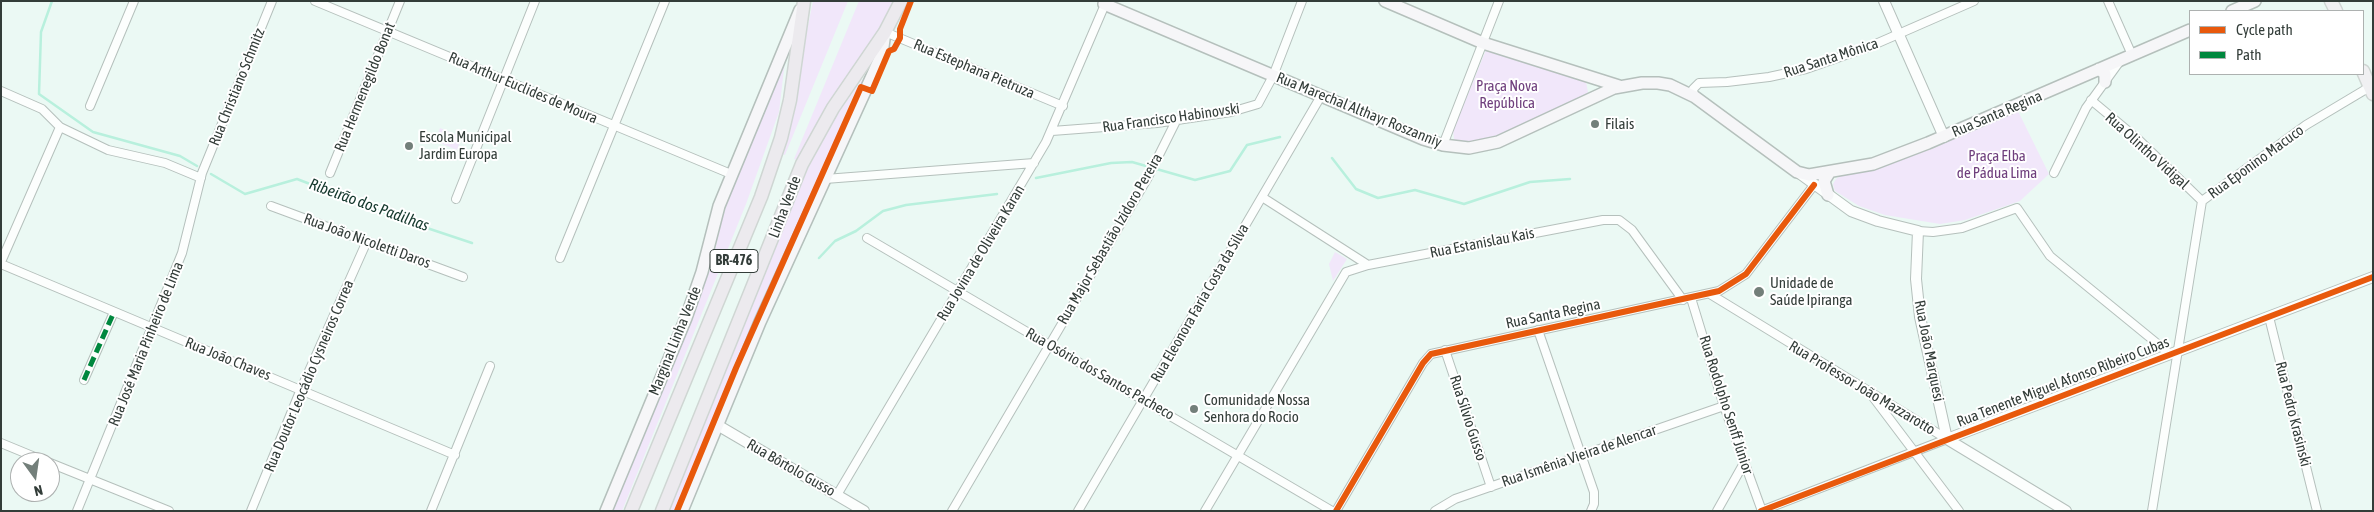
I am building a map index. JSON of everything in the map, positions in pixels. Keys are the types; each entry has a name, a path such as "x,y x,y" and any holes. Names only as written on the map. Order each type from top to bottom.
{"highway":[{"name":"Linha Verde","path":"631,511 761,197 781,138 790,100 804,1"},
{"name":"Linha Verde","path":"662,511 802,164 833,108 885,32 901,1"}],"main road":[{"name":"Marginal Linha Verde","path":"606,511 686,318 731,174 804,1"},
{"path":"1385,1 1483,43 1619,86"},
{"path":"2234,10 2255,1"},
{"name":"Rua Marechal Althayr Roszanniy","path":"1105,3 1273,76 1423,139 1443,145 1469,148 1498,142 1599,93 1619,86 1642,83 1664,84 1694,96 1797,172"},
{"name":"Rua Santa Regina","path":"1797,172 1809,175 1872,164 1944,137 2189,30"},
{"path":"682,511 760,322 882,54 885,32"},
{"path":"2100,69 2105,74 2105,82"},
{"path":"2364,74 2372,89"},
{"path":"1828,195 1824,181 1829,172"}],"street":[{"path":"90,106 134,1"},
{"name":"Rua Christiano Schmitz","path":"201,175 272,1"},
{"name":"Rua Arthur Euclides de Moura","path":"315,1 731,174"},
{"name":"Rua Hermenegildo Bonat","path":"330,172 400,1"},
{"path":"456,199 535,1"},
{"path":"560,258 665,1"},
{"name":"Rua Francisco Habinovski","path":"1052,131 1176,121 1251,107 1262,100 1302,1"},
{"path":"1443,145 1499,1"},
{"path":"1884,1 1944,137"},
{"name":"Rua Santa Mônica","path":"1694,96 1694,87 1702,82 1727,82 1769,77 1806,69 1851,54 1974,1"},
{"path":"2054,173 2091,100 2126,57 2108,1"},
{"name":"Rua Jovina de Oliveira Karan","path":"837,495 1052,131 1105,3"},
{"name":"Rua Estephana Pietruza","path":"885,32 1062,106"},
{"name":"Rua Eponino Macuco","path":"2152,511 2174,353 2202,201 2301,128 2372,89"},
{"path":"1,91 42,109 60,127 108,150 165,163 201,175"},
{"name":"Rua Eleonora Faria Costa da Silva","path":"1078,511 1321,96"},
{"name":"Rua Olintho Vidigal","path":"2091,100 2139,140 2202,201"},
{"name":"Rua Major Sebastião Izidoro Pereira","path":"952,511 1147,179 1176,121"},
{"path":"1,263 60,127"},
{"path":"825,179 1034,163"},
{"name":"Rua Marechal Althayr Roszanniy","path":"1797,172 1828,195 1863,216 1918,231 1933,232 1962,228 2017,208 2050,256 2174,353"},
{"name":"Rua José Maria Pinheiro de Lima","path":"78,511 182,253 198,198 201,175"},
{"name":"Rua Santa Regina","path":"1334,511 1426,358 1431,354 1710,294 1728,287 1746,274 1814,185"},
{"path":"1262,197 1368,265"},
{"name":"Rua João Nicoletti Daros","path":"271,206 463,277"},
{"name":"Rua Estanislau Kais","path":"1205,511 1346,272 1368,265 1612,219 1619,220 1632,230 1687,299"},
{"name":"Rua João Marquesi","path":"1918,231 1916,279 1920,317 1947,440"},
{"name":"Rua Osório dos Santos Pacheco","path":"867,238 1334,511"},
{"name":"Rua Doutor Leocádio Cysneiros Correa","path":"251,511 301,389 367,241"},
{"name":"Rua João Chaves","path":"1,263 152,329 301,389 455,455"},
{"name":"Rua Tenente Miguel Afonso Ribeiro Cubas","path":"1762,511 2373,277"},
{"name":"Rua Professor João Mazzarotto","path":"1710,294 2066,511"},
{"name":"Rua Rodolpho Senff Júnior","path":"1687,299 1762,511"},
{"path":"84,380 114,312"},
{"name":"Rua Pedro Krasinski","path":"2269,316 2317,511"},
{"path":"1538,330 1594,492 1594,504 1591,511"},
{"name":"Rua Sílvio Gusso","path":"1445,350 1491,487"},
{"path":"431,511 490,366"},
{"path":"1870,393 1959,511"},
{"name":"Rua Ismênia Vieira de Alencar","path":"1436,511 1455,499 1724,406"},
{"name":"Rua Bôrtolo Gusso","path":"718,426 864,511"},
{"path":"1,443 23,452"},
{"path":"1717,511 1744,463"},
{"path":"60,468 169,511"}],"green space":[{"path":"813,1 848,1 785,155 782,154"},
{"path":"859,1 893,1 877,33 825,108 797,160 794,159"},
{"name":"Praça Nova República","path":"1486,50 1586,82 1588,92 1585,96 1498,138 1472,144 1457,142 1454,139 1453,130"},
{"path":"785,61 779,112 746,204 622,511 610,511 711,268 721,223 737,171"},
{"path":"875,62 860,89 854,94 793,240 743,345 675,511 667,511 808,168 836,116"},
{"name":"Praça Elba de Pádua Lima","path":"2018,111 2049,174 2020,201 1965,220 1940,224 1885,215 1859,206 1835,191 1833,184 1840,176 1899,160 1933,148"},
{"path":"440,128 462,137 457,150 435,141"},
{"path":"1335,252 1347,259 1333,281 1329,264"}],"waterway":[{"name":"Ribeirão dos Padilhas","path":"52,1 41,32 39,94 93,132 180,156 197,166"},
{"name":"Ribeirão dos Padilhas","path":"1036,178 1111,163 1132,162 1195,180 1230,171 1247,145 1280,137"},
{"name":"Ribeirão dos Padilhas","path":"1332,158 1356,189 1378,198 1415,190 1464,204 1530,182 1570,179"},
{"name":"Ribeirão dos Padilhas","path":"211,174 245,194 297,179 412,223 472,243"},
{"name":"Ribeirão dos Padilhas","path":"819,258 835,241 856,231 883,211 906,205 997,194"}],"marked path":[{"path":"84,380 114,312"}],"cycle path":[{"path":"677,511 736,368 861,87 872,91 889,51 894,49 900,38 900,29 911,1"},
{"path":"1336,511 1423,363 1431,354 1719,291 1746,274 1814,185"},
{"path":"1761,511 2373,277"}],"place":[{"name":"Filais","path":"1595,124"},
{"name":"Escola Municipal Jardim Europa","path":"409,146"},
{"name":"Unidade de Saúde Ipiranga","path":"1759,292"},
{"name":"Comunidade Nossa Senhora do Rocio","path":"1194,409"}]}
